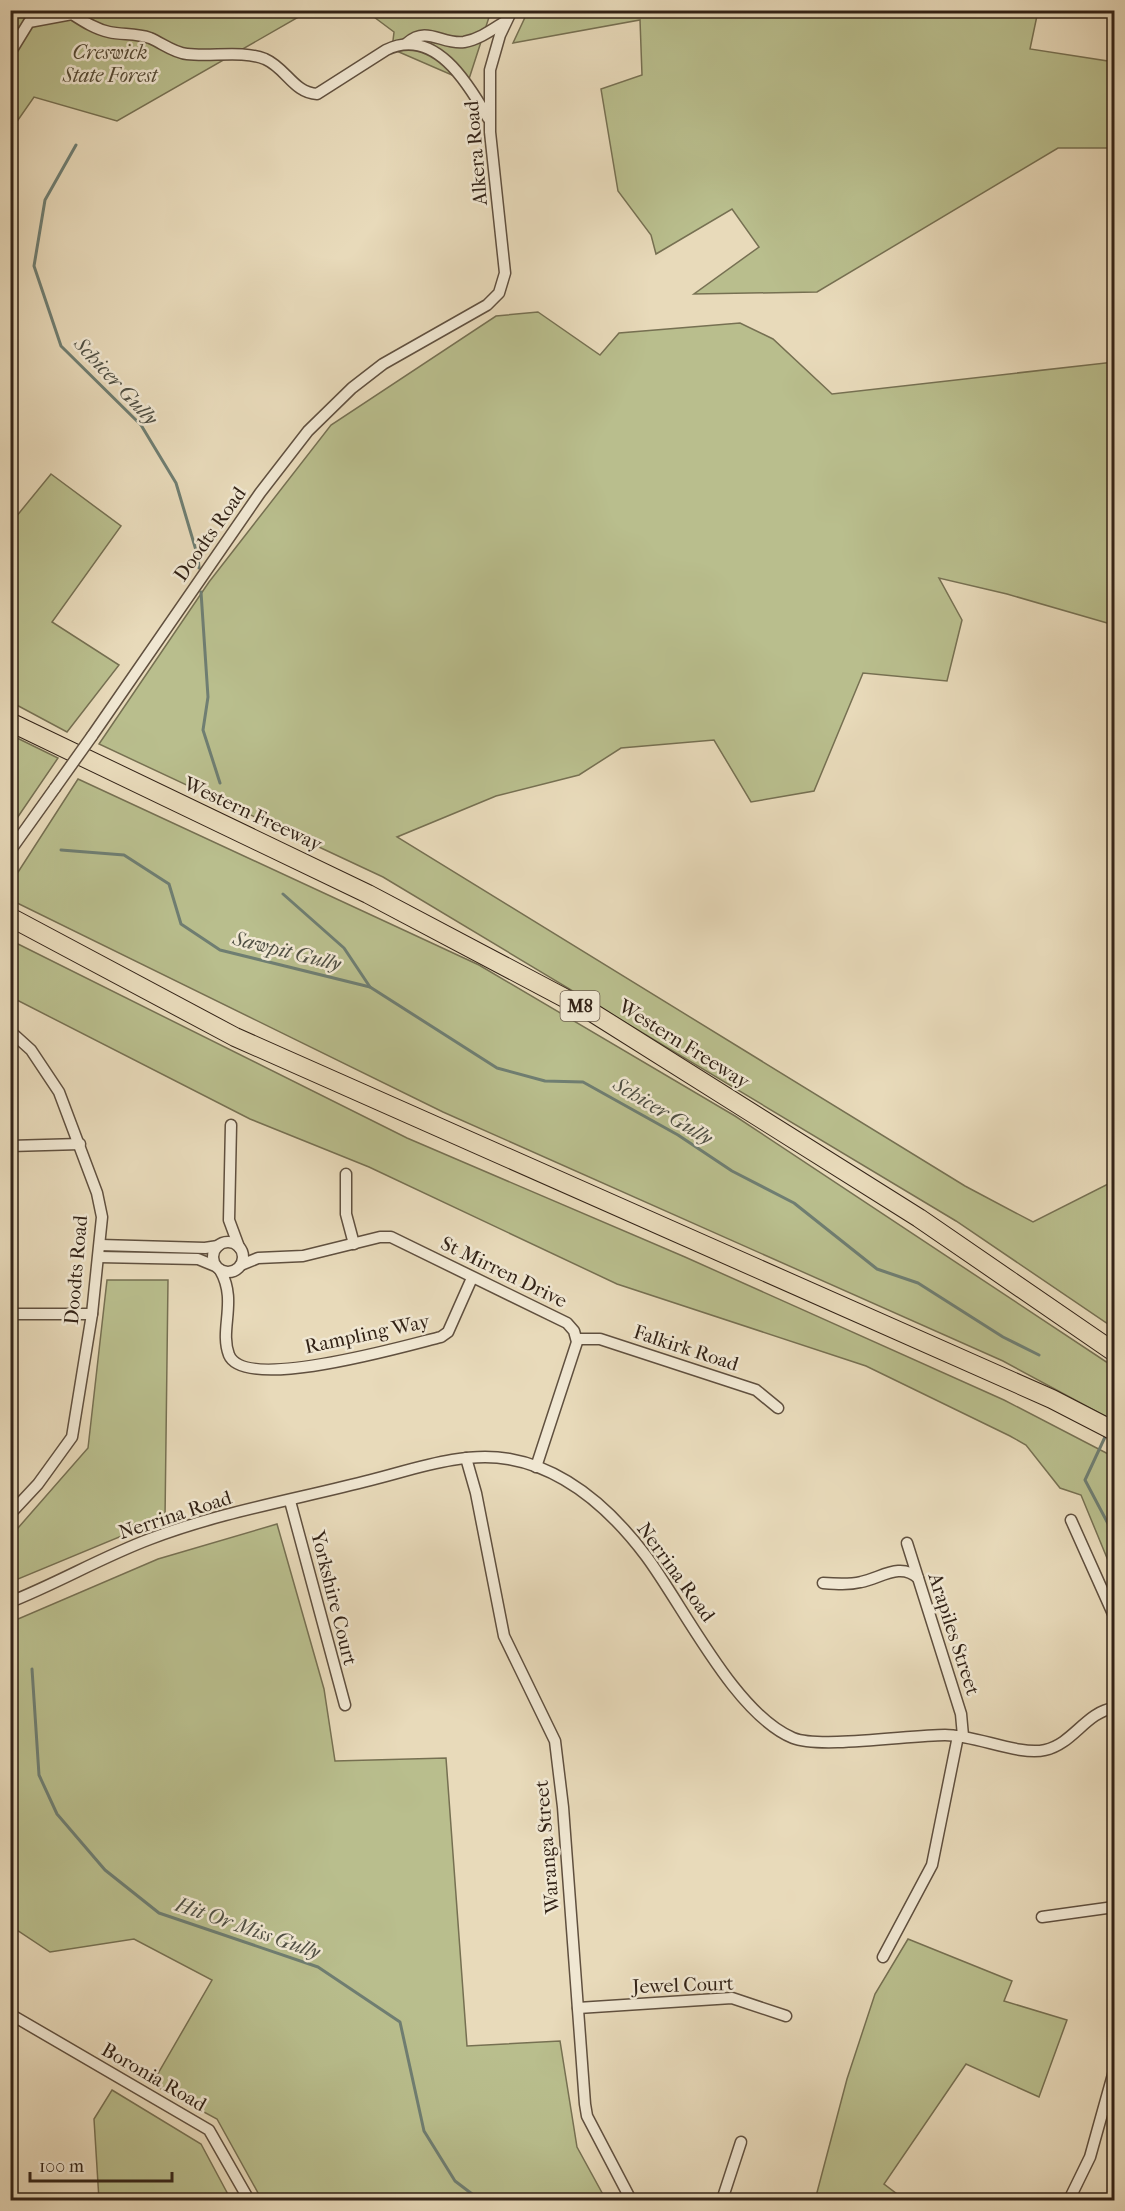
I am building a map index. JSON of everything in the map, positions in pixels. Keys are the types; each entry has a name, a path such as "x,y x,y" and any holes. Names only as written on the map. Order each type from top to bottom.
{"highway":[{"name":"Western Freeway","path":"10,723 368,894 593,1013 919,1218 1114,1352"},
{"path":"10,917 235,1037 1052,1399 1114,1431"}],"street":[{"path":"10,53 29,22 72,14 86,23 109,32 149,38 184,54 247,56 265,59 309,94 317,94 386,50 422,35 463,42 483,35 509,16"},
{"name":"Alkera Road","path":"497,295 504,278 505,264 489,120 490,70 509,16"},
{"path":"406,43 428,48 449,64 473,93 489,120"},
{"name":"Doodts Road","path":"10,851 260,493 309,431 346,393 383,364 488,304 497,295"},
{"name":"Doodts Road","path":"10,1031 31,1050 50,1075 80,1144 100,1206 99,1257 72,1437 38,1484 10,1514"},
{"path":"229,1299 227,1286 213,1254 229,1220 231,1125"},
{"path":"10,1146 80,1144"},
{"path":"346,1174 346,1214 354,1244"},
{"path":"229,1220 243,1256 229,1299"},
{"name":"St Mirren Drive","path":"240,1266 255,1259 303,1256 380,1237 395,1238 567,1323 574,1330 577,1339"},
{"path":"100,1245 201,1248 230,1242 240,1248"},
{"name":"St Mirren Drive","path":"240,1248 277,1258"},
{"path":"99,1257 198,1258 230,1272 240,1266"},
{"name":"Rampling Way","path":"229,1299 228,1347 234,1363 248,1369 320,1367 441,1337 448,1332 472,1278"},
{"path":"10,1314 92,1314"},
{"path":"536,1467 577,1339"},
{"name":"Falkirk Road","path":"577,1339 600,1339 740,1385 763,1394 778,1408"},
{"name":"Nerrina Road","path":"10,1602 149,1539 290,1501 470,1458 507,1459 536,1467 580,1490 625,1532 645,1554 740,1694 779,1731 799,1740 811,1742 960,1736 1030,1751 1046,1750 1060,1744 1098,1713 1114,1708"},
{"name":"Waranga Street","path":"470,1458 504,1636 555,1741 586,2111 631,2200"},
{"name":"Yorkshire Court","path":"290,1501 345,1705"},
{"path":"1071,1520 1114,1616"},
{"name":"Arapiles Street","path":"883,1957 932,1865 960,1736 961,1714 907,1543"},
{"path":"823,1583 861,1582 900,1570 908,1570 918,1578"},
{"name":"Nerrina Road","path":"10,1608 44,1588"},
{"path":"1042,1917 1114,1907"},
{"name":"Jewel Court","path":"578,2008 732,1998 786,2016"},
{"name":"Boronia Road","path":"10,2014 209,2130 249,2200"},
{"path":"1070,2200 1090,2157 1114,2071"},
{"path":"723,2200 741,2142"}],"green space":[{"name":"Creswick State Forest","path":"11,11 309,11 117,121 34,97 11,130"},
{"path":"366,11 491,11 468,82 392,49 394,32"},
{"path":"528,11 1038,11 1030,49 1114,62 1114,148 1058,148 817,292 694,294 759,247 732,209 656,254 651,235 618,191 601,89 642,75 640,20 513,43"},
{"path":"538,312 600,355 619,333 740,323 773,339 832,394 1114,362 1114,625 1007,594 939,578 962,620 947,681 863,673 814,791 751,802 714,740 621,748 579,775 496,796 397,837 965,1186 1033,1222 1114,1181 1114,1328 956,1221 383,877 99,744 209,582 331,425 496,316"},
{"path":"51,474 121,526 52,622 119,665 67,732 11,702 11,523"},
{"path":"11,735 58,758 11,827"},
{"path":"78,779 479,965 735,1116 1114,1367 1114,1421 1003,1361 443,1112 11,900 11,883"},
{"path":"10,940 407,1138 685,1257 1004,1400 1114,1457 1114,1575 1081,1495 1060,1488 1026,1445 866,1366 617,1284 369,1167 250,1119 11,997"},
{"path":"107,1280 168,1280 165,1518 11,1582 11,1536 88,1448"},
{"path":"277,1524 324,1689 335,1761 446,1758 467,2046 560,2041 577,2147 606,2200 262,2200 217,2119 152,2084 212,1980 134,1939 50,1952 11,1926 11,1860 15,1849 10,1846 11,1622 158,1559"},
{"path":"908,1939 1012,1981 1004,2001 1067,2020 1039,2097 966,2064 884,2184 901,2197 899,2200 815,2200 847,2079 875,1994"},
{"path":"112,2090 201,2144 231,2200 99,2200 94,2119"}],"waterway":[{"name":"Schicer Gully","path":"76,145 45,200 34,266 61,346 141,425 176,483 198,557 199,568"},
{"name":"Schicer Gully","path":"201,592 208,697 203,730 220,783"},
{"name":"Sawpit Gully","path":"61,850 124,855 169,884 181,924 220,950 370,987"},
{"name":"Schicer Gully","path":"283,894 344,948 370,987 497,1068 545,1081 583,1082 678,1135 732,1171 794,1203 877,1269 918,1283 1003,1337 1039,1355"},
{"path":"1105,1437 1085,1480 1114,1535"},
{"name":"Hit Or Miss Gully","path":"32,1669 39,1775 57,1814 105,1870 159,1913 318,1967 400,2022 424,2131 455,2181 480,2200"}]}
